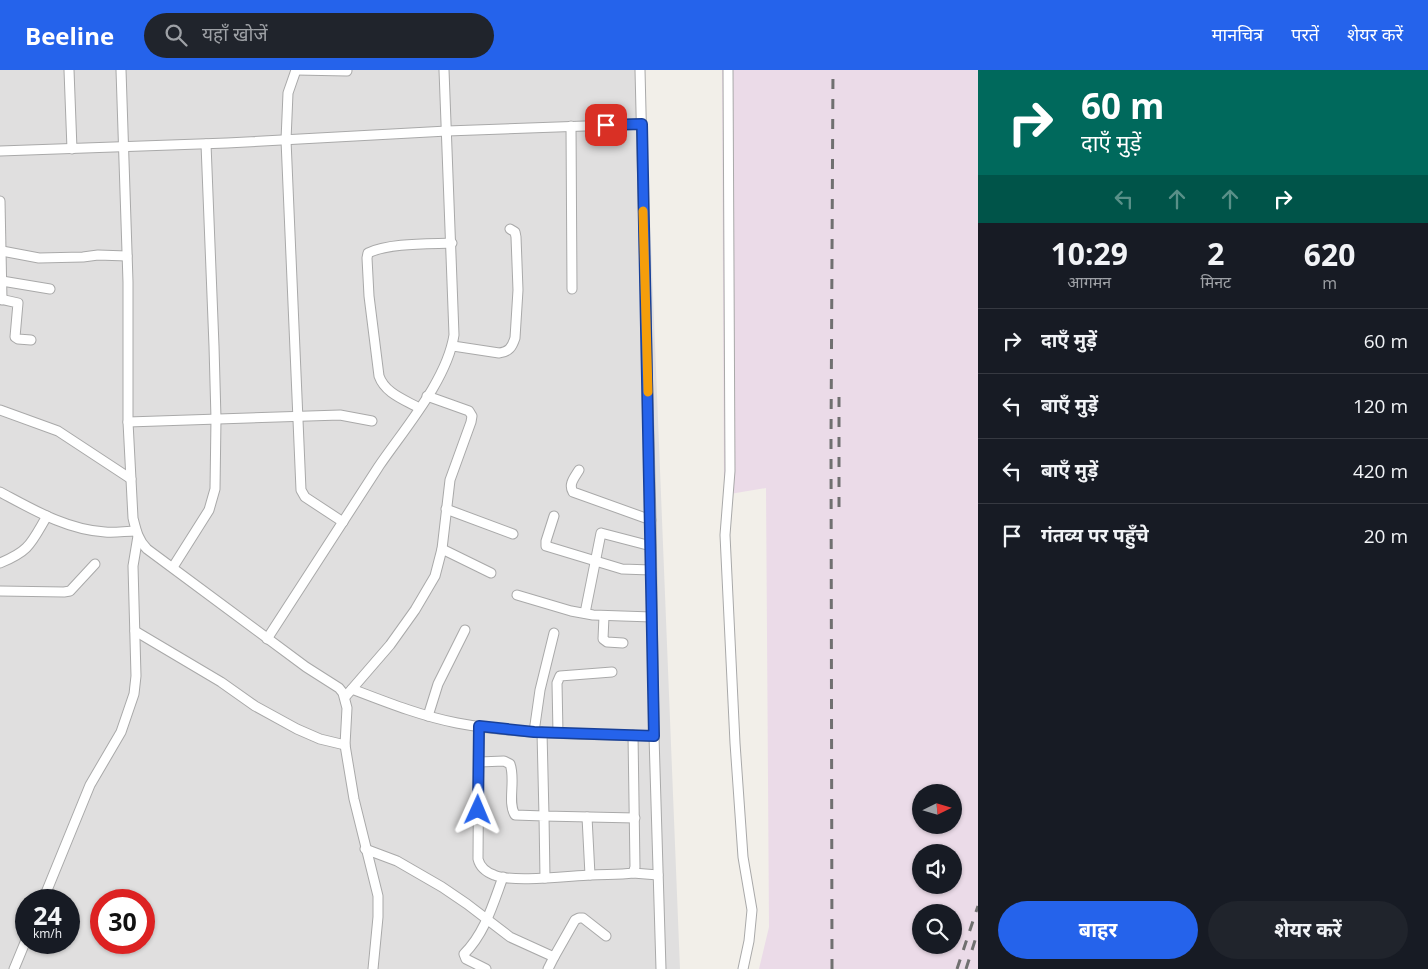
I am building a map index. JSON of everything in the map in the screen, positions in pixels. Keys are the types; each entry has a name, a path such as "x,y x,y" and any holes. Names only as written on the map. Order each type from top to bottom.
{"street":[{"path":"69,70 72,149"},
{"path":"121,70 127,256 128,422 133,518 137,534 147,549 306,667 339,688 345,697 347,708 345,745 354,799 378,896 373,969"},
{"path":"343,522 305,497 301,490 286,140 288,93 296,70 347,71"},
{"path":"268,639 427,396 446,364 452,346 454,335 452,243 444,70"},
{"path":"640,70 651,520 654,736 661,969"},
{"path":"728,70 730,471 725,535 735,744 743,857 752,910 749,941 743,969"},
{"path":"0,152 206,144 447,131 642,124"},
{"path":"571,126 572,289"},
{"path":"173,567 204,520 212,502 215,489 216,419 206,144"},
{"path":"0,201 1,300 18,304 15,337 17,339 31,340"},
{"path":"452,346 499,353 506,352 513,345 518,290 516,234 510,230"},
{"path":"419,408 388,391 382,384 373,322 368,253 382,248 452,243"},
{"path":"2,251 39,258 83,258 98,255 127,256"},
{"path":"2,280 50,289"},
{"path":"345,697 390,645 415,610 435,576 442,549 450,480 472,416 469,411 427,396"},
{"path":"0,410 58,431 131,479"},
{"path":"128,422 340,415 372,421"},
{"path":"579,470 572,483 573,492 651,520"},
{"path":"1,496 80,528 137,534"},
{"path":"446,508 513,534"},
{"path":"0,564 14,558 27,549 47,516"},
{"path":"554,516 546,546 629,570 651,570"},
{"path":"586,613 601,533 651,546"},
{"path":"47,889 90,785 120,732 134,694 136,676 133,566 137,534"},
{"path":"442,549 491,573"},
{"path":"0,591 64,592 70,590 94,564"},
{"path":"517,596 570,611 604,616 652,617"},
{"path":"604,616 602,639 607,642 623,643"},
{"path":"428,716 438,684 465,630"},
{"path":"134,631 221,682 255,706 297,729 320,739 345,745"},
{"path":"545,878 544,816 538,732 540,690 554,633"},
{"path":"558,733 557,683 560,676 612,672"},
{"path":"352,689 428,716 479,726 538,732 654,736"},
{"path":"479,726 478,859 488,872 494,876 502,877 545,878 633,873 658,875"},
{"path":"633,735 635,818 635,867 633,873"},
{"path":"479,762 504,761 510,764 513,774 512,808 514,815 635,818"},
{"path":"587,817 590,875"},
{"path":"365,849 396,861 442,887 510,937 554,957"},
{"path":"486,969 466,959 464,954 478,937 487,920 502,877"},
{"path":"548,969 575,920 583,918 606,936"},
{"path":"14,969 20,954"}],"shaded area":[{"path":"0,70 644,70 680,969 0,969"},
{"path":"722,70 978,70 978,969 759,969 769,927 766,488 724,495"}],"railway":[{"path":"832,969 831,441 833,70"},
{"path":"839,392 839,507"},
{"path":"957,969 978,906"},
{"path":"966,969 978,931"}],"slow traffic":[{"path":"643,211 648,392"}],"route":[{"path":"478,810 479,726 534,732 654,736 642,124 606,125"}]}
